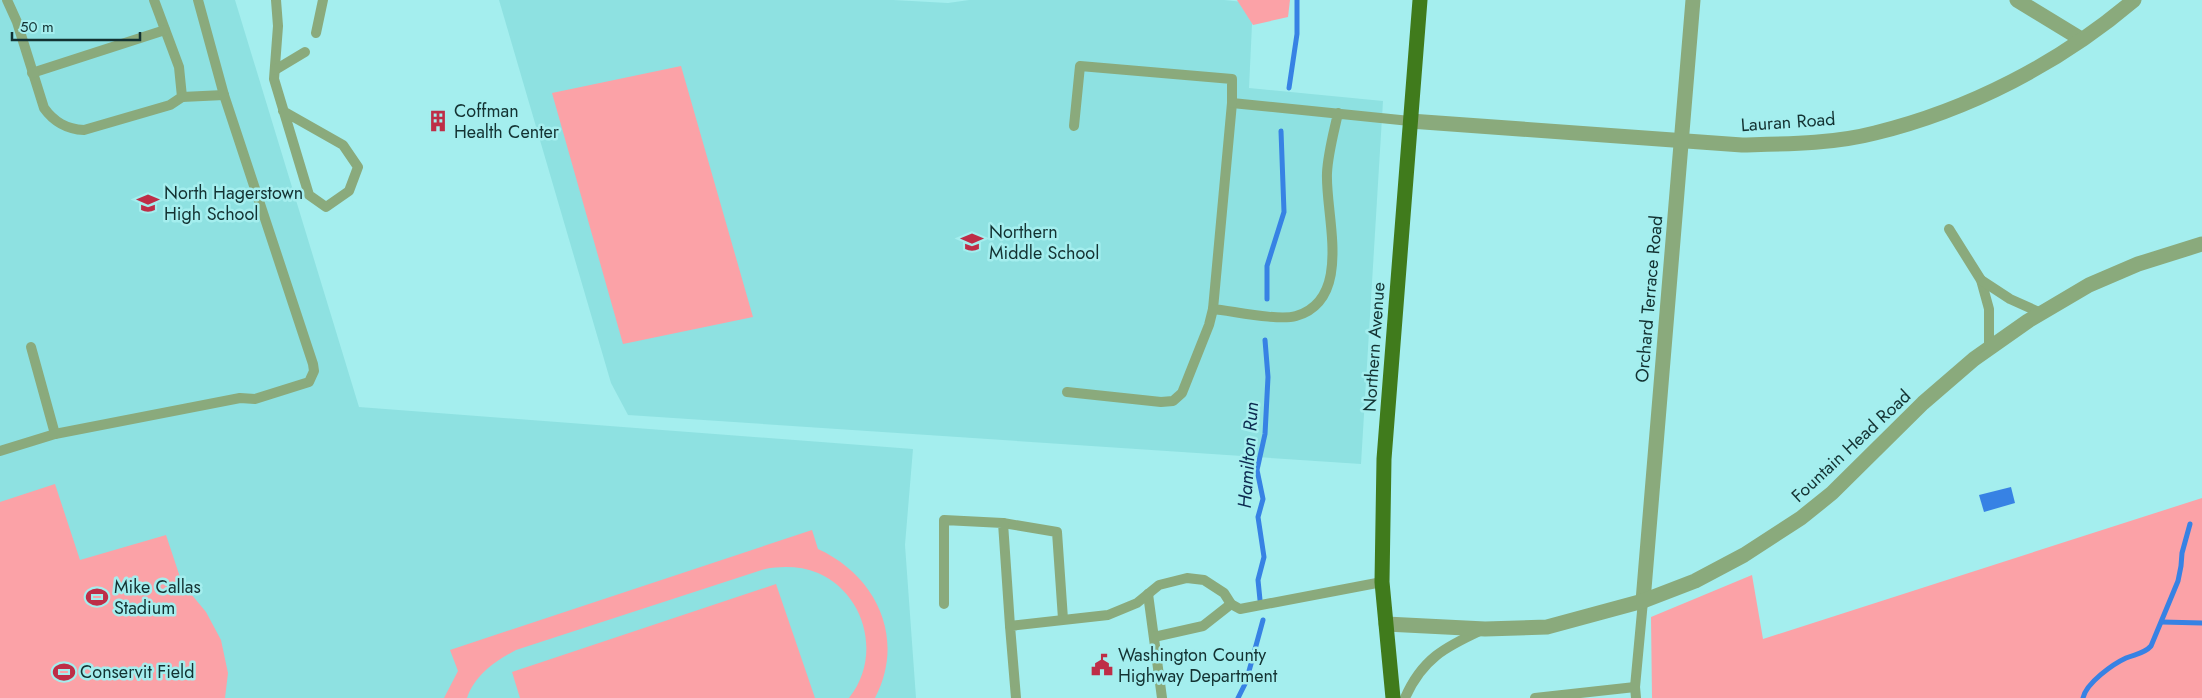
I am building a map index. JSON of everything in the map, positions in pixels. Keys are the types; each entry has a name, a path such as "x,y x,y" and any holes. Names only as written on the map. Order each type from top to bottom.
{"main road":[{"name":"Northern Avenue","path":"1393,698 1382,582 1384,459 1420,0"}],"street":[{"name":"Orchard Terrace Road","path":"1643,601 1680,141 1694,0"},
{"path":"2017,0 2081,39"},
{"name":"Lauran Road","path":"1410,121 1742,145 1779,144 1874,134 1929,117 1984,96 2039,67 2113,18 2134,0"},
{"name":"Fountain Head Road","path":"1386,624 1485,629 1546,627 1643,601 1695,581 1744,556 1801,518 1832,494 1923,404 1989,349 2041,313 2089,285 2138,264 2202,244"}],"lane":[{"path":"7,0 44,108 51,118 61,125 73,130 84,130 170,105 182,97 224,95"},
{"path":"154,0 179,67 182,97"},
{"path":"0,451 55,434 240,398 255,399 309,382 313,375 313,364 224,95 198,0"},
{"path":"276,0 278,26 274,79 309,195 326,206 349,191 358,167 343,145 284,111"},
{"path":"316,33 323,0"},
{"path":"32,73 165,30"},
{"path":"274,70 305,52"},
{"path":"1068,392 1161,402 1173,401 1182,394 1209,325 1213,309 1232,103 1232,79 1080,66 1074,126"},
{"path":"1232,103 1410,121"},
{"path":"1213,309 1283,317 1295,316 1309,310 1320,300 1329,285 1333,266 1327,172 1338,113"},
{"path":"1949,229 1981,280 1989,309 1989,349"},
{"path":"1981,280 2010,299 2041,313"},
{"path":"30,347 55,434"},
{"path":"944,604 944,520 1002,523 1057,532 1063,619"},
{"path":"1002,523 1016,698"},
{"path":"1010,626 1108,615 1137,603 1159,585 1187,578 1204,580 1224,593 1231,604 1240,609 1382,582"},
{"path":"1148,594 1162,698"},
{"path":"1535,698 1597,691 1635,693 1643,601"},
{"path":"1154,637 1203,626 1231,604"},
{"path":"1405,698 1413,680 1427,662 1448,646 1485,629"}],"shaded area":[{"name":"North Hagerstown High School","path":"0,0 235,0 359,407 913,449 905,545 916,698 0,698"},
{"name":"Northern Middle School","path":"499,0 893,0 948,3 969,0 1224,0 1253,3 1249,88 1383,101 1361,464 628,415 611,383"},
{"path":"1237,0 1290,0 1288,17 1253,25"},
{"path":"681,66 753,317 623,344 552,93"},
{"name":"Mike Callas Stadium","path":"55,484 80,560 166,535 182,583 206,612 221,640 228,673 225,698 0,698 0,502"},
{"path":"2202,498 2202,698 1652,698 1651,617 1752,575 1763,639"},
{"path":"812,530 818,549 839,561 856,575 870,592 880,612 886,632 887,654 884,676 875,698 849,698 859,682 865,664 866,646 864,628 858,611 848,596 834,583 818,573 805,569 785,567 765,569 516,650 487,669 475,682 467,698 444,698 458,671 450,650"},
{"path":"776,584 815,698 520,698 512,672"}],"water":[{"path":"2011,487 2015,503 1984,512 1979,495"}],"waterway":[{"name":"Hamilton Run","path":"1289,88 1297,34 1297,0"},
{"name":"Hamilton Run","path":"1267,299 1267,266 1284,212 1281,131"},
{"name":"Hamilton Run","path":"1260,600 1258,580 1264,557 1258,517 1263,499 1257,470 1265,434 1268,377 1265,340"},
{"path":"2083,698 2089,686 2107,669 2126,658 2145,651 2151,646 2178,581 2182,553 2190,524"},
{"name":"Hamilton Run","path":"1238,698 1246,682 1263,620"},
{"path":"2162,622 2202,623"}],"place":[{"name":"Coffman Health Center","path":"438,121"},
{"name":"North Hagerstown High School","path":"148,203"},
{"name":"Northern Middle School","path":"972,242"},
{"name":"Mike Callas Stadium","path":"97,597"},
{"name":"Washington County Highway Department","path":"1102,665"},
{"name":"Conservit Field","path":"64,672"}]}
